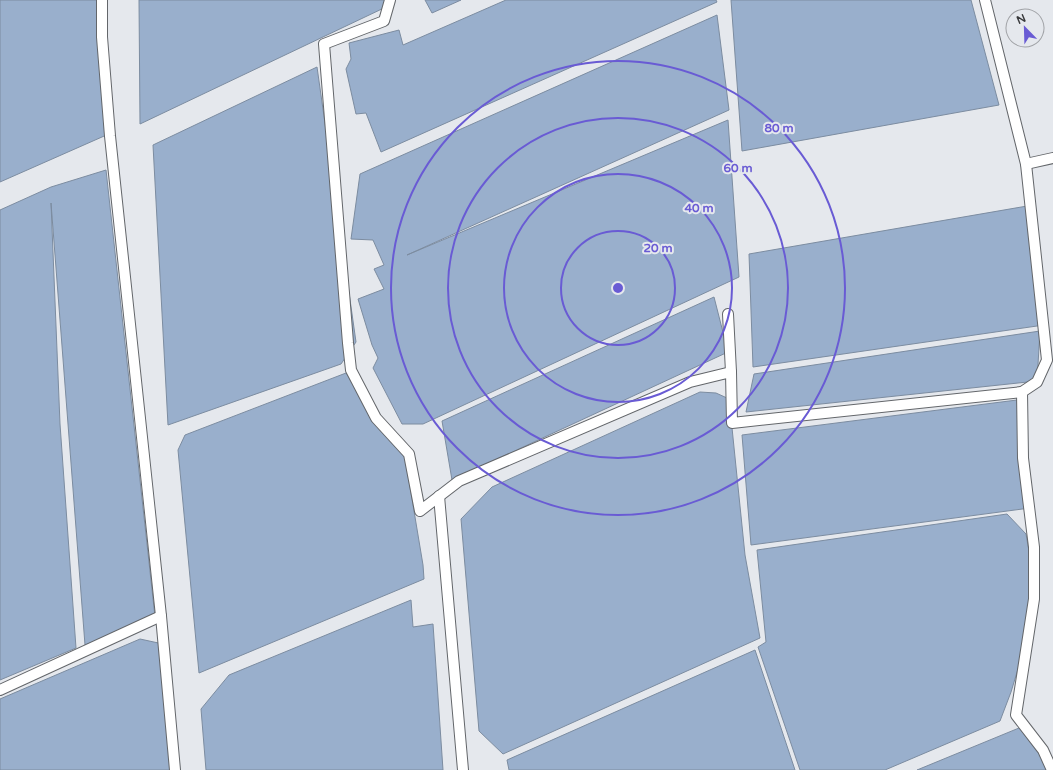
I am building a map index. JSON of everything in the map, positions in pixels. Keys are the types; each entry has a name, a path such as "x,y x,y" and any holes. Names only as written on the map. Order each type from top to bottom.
{"lane":[{"path":"102,0 102,37 110,136 161,616 175,770"},
{"path":"390,0 384,21 324,44 351,370 376,418 409,454 420,511 460,480 690,382 731,372"},
{"path":"728,314 732,423 1022,392 1037,382 1048,360 1026,164 985,0"},
{"path":"1026,164 1053,158"},
{"path":"1022,392 1023,458 1034,547 1034,599 1016,715 1043,750 1052,770"},
{"path":"439,496 462,770"},
{"path":"0,690 161,616"}],"water":[{"path":"0,0 105,0 111,133 0,182"},
{"path":"139,0 391,0 386,7 140,124"},
{"path":"425,0 461,0 432,13"},
{"path":"506,0 716,0 717,2 381,152 366,113 356,114 346,69 351,59 349,43 399,30 403,45"},
{"path":"731,0 971,0 999,105 742,151"},
{"path":"717,15 729,110 407,255 728,120 739,277 423,424 402,424 373,368 378,358 372,345 358,299 384,289 374,269 384,265 373,240 351,239 360,174"},
{"path":"317,67 356,342 341,364 168,425 153,145"},
{"path":"106,170 155,617 85,645 51,203 60,424 76,648 0,680 0,210 51,187"},
{"path":"1033,205 1044,325 753,367 749,254"},
{"path":"714,297 728,352 452,480 442,421"},
{"path":"1040,331 1037,381 746,412 754,374"},
{"path":"346,373 405,457 424,579 199,673 178,450 185,435"},
{"path":"700,392 716,393 727,398 731,418 745,555 760,638 503,754 479,731 461,519 492,487"},
{"path":"1017,400 1030,508 751,545 742,435"},
{"path":"1007,514 1026,534 1033,575 1028,636 1011,692 1000,721 885,770 800,770 758,647 766,642 757,550"},
{"path":"411,600 413,627 433,624 443,770 206,770 201,709 229,675"},
{"path":"140,639 163,644 179,770 0,770 0,699"},
{"path":"755,650 795,770 509,770 507,760"},
{"path":"1019,728 1041,755 1048,770 917,770"}]}
